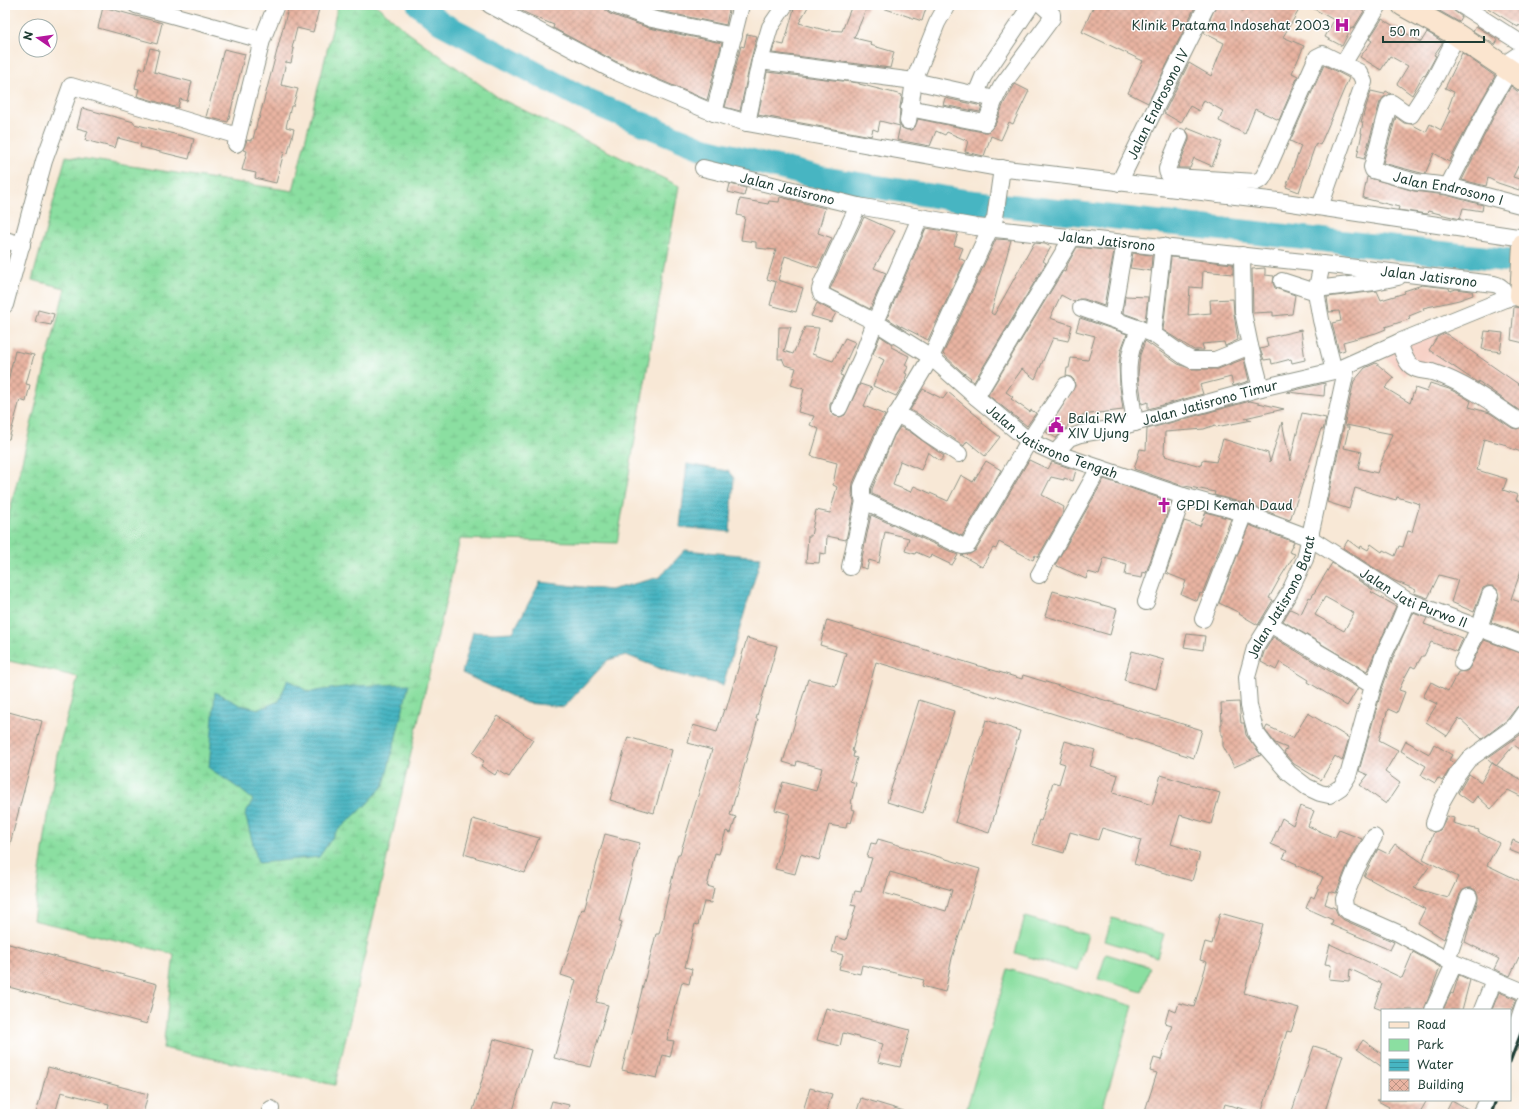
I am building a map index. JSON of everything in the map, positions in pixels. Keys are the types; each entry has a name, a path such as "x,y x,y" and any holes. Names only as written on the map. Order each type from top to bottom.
{"main road":[{"path":"1403,5 1457,35 1512,72"},
{"path":"1518,292 1524,244"}],"street":[{"path":"136,5 185,12 262,40"},
{"path":"5,305 44,161 71,86 237,140 262,40 276,5"},
{"path":"490,5 614,71 714,113 748,123 1001,174 1120,183 1320,207 1524,238"},
{"path":"614,5 652,19 734,36"},
{"path":"714,113 741,5"},
{"path":"748,123 760,61 770,27 785,5"},
{"path":"947,5 937,23 914,80 909,115 985,123 994,99 1052,18 1052,14 1042,5"},
{"path":"976,94 983,77 1031,5"},
{"name":"Jalan Endrosono IV","path":"1120,183 1207,5"},
{"path":"1344,64 1379,5"},
{"path":"1461,5 1524,45"},
{"name":"Jalan Endrosono I","path":"1457,35 1436,76 1411,114 1409,115 1392,103 1389,105 1372,167 1373,170 1416,182 1448,186 1524,206"},
{"path":"1448,186 1487,109 1512,72 1524,50"},
{"path":"1180,137 1167,169 1167,173 1170,176 1256,182 1262,179 1266,172 1317,57 1323,54 1344,64 1359,72 1364,82 1320,207"},
{"path":"760,61 914,80 994,99"},
{"name":"Jalan Jatisrono","path":"703,168 858,206 920,218 992,223 1072,238 1164,246 1412,274 1499,285 1505,290 1518,292"},
{"path":"850,567 863,498 862,487 886,432 931,357 992,223 1001,174"},
{"name":"Jalan Jatisrono Tengah","path":"858,206 822,283 820,290 822,295 875,322 931,357 1029,441 1055,453 1183,496 1244,513 1310,538"},
{"path":"839,408 920,218"},
{"path":"976,397 1072,238"},
{"path":"5,240 22,245"},
{"path":"1112,318 1125,242"},
{"path":"1135,423 1128,370 1132,346 1147,332 1164,246"},
{"path":"1242,255 1243,312 1261,388"},
{"path":"1322,264 1316,290 1321,320 1341,368"},
{"path":"1282,281 1316,290 1375,282 1412,274"},
{"name":"Jalan Jatisrono","path":"1341,368 1518,292"},
{"path":"1081,308 1147,332 1192,360 1215,360 1250,346"},
{"path":"1399,342 1404,357 1409,365 1414,369 1432,372 1459,384 1485,398 1517,420"},
{"name":"Jalan Jatisrono Timur","path":"1055,453 1070,438 1080,434 1116,428 1261,388 1341,368"},
{"name":"Jalan Jatisrono Barat","path":"1341,368 1326,457 1305,560 1289,593 1255,648 1247,677 1249,706 1256,734 1289,772 1307,787 1320,793 1330,795 1341,787 1348,776 1373,686"},
{"path":"863,498 962,546 968,545 1029,441 1066,385"},
{"path":"896,414 914,423 959,454"},
{"path":"1039,575 1099,468"},
{"path":"1146,602 1183,496"},
{"path":"1203,619 1244,513"},
{"name":"Jalan Jati Purwo II","path":"1310,538 1408,601 1524,645"},
{"path":"1462,663 1479,628 1490,595"},
{"path":"1270,624 1373,686 1384,654 1408,601"},
{"path":"1434,823 1442,801 1458,773 1468,760 1514,727 1524,713"},
{"path":"1374,837 1356,869 1344,899 1345,908 1348,911 1398,933 1451,962 1494,980 1523,996 1511,1041"},
{"path":"1433,1009 1451,962 1469,897"},
{"path":"1482,1009 1494,980"},
{"path":"1480,1114 1486,1101"}],"shaded area":[{"path":"1442,329 1524,385 1524,454 1500,446 1509,413 1493,408 1492,412 1474,407 1479,390 1409,371 1405,375 1378,352"}],"green space":[{"path":"338,5 376,5 410,34 499,98 679,186 617,543 460,539 335,1085 163,1048 174,954 33,920 57,754 78,677 5,660 5,530 65,288 32,280 66,156 293,191"},
{"path":"1025,917 1088,935 1077,971 1015,953"},
{"path":"1112,918 1164,934 1157,957 1105,941"},
{"path":"1106,954 1150,967 1142,992 1098,979"},
{"path":"1008,969 1133,1006 1101,1114 965,1114"}],"water":[{"path":"687,464 728,471 734,478 730,532 680,527"},
{"path":"685,550 761,557 723,685 671,673 626,655 608,660 564,707 526,703 462,673 473,632 513,632 540,582 610,590 660,577"},
{"path":"288,679 308,692 352,686 409,684 384,785 365,806 336,832 319,857 258,863 245,814 253,800 209,768 215,692 240,705 259,709 279,701"}],"building":[{"path":"289,5 320,5 313,32 297,28 292,48 294,49 291,63 286,62 281,85 298,89 293,106 291,106 286,127 294,129 288,153 284,152 276,183 255,178 256,173 242,170 247,151 243,150 247,140 251,141 251,139 253,139"},
{"path":"510,5 605,5 606,11 610,14 649,28 722,43 707,100 615,61 553,28 554,25"},
{"path":"641,5 730,5 726,25 655,10"},
{"path":"795,5 809,5 799,23 828,31 842,31 852,5 868,5 854,38 871,42 870,45 894,52 890,68 772,53 775,43 784,45"},
{"path":"880,5 927,5 922,21 880,7"},
{"path":"1094,5 1196,5 1148,103 1128,93 1143,61 1082,32"},
{"path":"1216,5 1232,5 1243,11 1246,5 1302,5 1283,37 1304,46 1292,73 1298,76 1279,120 1255,109 1245,134 1219,121 1223,111 1204,100 1199,111 1190,106 1181,123 1164,113 1189,63 1211,76 1224,43 1204,33"},
{"name":"Klinik Pratama Indosehat 2003","path":"1307,5 1355,5 1364,11 1353,29 1351,28 1342,46 1325,37 1334,20"},
{"path":"1429,5 1452,5 1453,10 1462,17 1459,22"},
{"path":"1483,5 1518,5 1524,9 1524,30 1519,25 1518,27"},
{"path":"103,7 162,23 157,44 98,28"},
{"path":"1382,19 1421,42 1427,32 1443,42 1434,55 1436,56 1425,76 1423,75 1412,95 1397,84 1408,66 1390,56 1381,70 1360,57 1372,41 1369,39"},
{"path":"1476,26 1498,40 1495,45 1473,31"},
{"path":"747,34 757,36 740,111 725,107 741,46 744,47"},
{"path":"150,48 159,50 154,72 192,82 187,101 180,99 178,108 137,96 139,89 135,88 140,68 144,70"},
{"path":"224,49 245,54 228,122 206,117"},
{"path":"1462,53 1495,76 1449,162 1434,153 1425,174 1383,163 1396,117 1404,123 1411,124 1426,132 1430,124 1441,130 1450,110 1448,109 1454,92 1445,88"},
{"path":"1324,65 1349,78 1320,145 1316,143 1299,192 1286,187 1301,146 1290,141"},
{"path":"767,72 859,83 902,95 899,124 902,128 907,130 911,130 915,127 918,119 988,132 995,125 1004,103 1015,84 1029,91 1013,124 1009,122 1001,140 991,136 984,156 965,152 968,141 947,132 945,135 936,131 930,146 897,140 900,126 880,121 878,131 873,129 871,136 758,115"},
{"path":"1511,86 1517,91 1524,92 1524,154 1513,177 1522,180 1519,190 1488,178 1486,186 1462,180 1495,114"},
{"path":"1371,91 1384,94 1386,91 1391,94 1384,97 1380,102 1364,159 1357,157 1362,133 1363,122 1361,122"},
{"path":"945,98 982,106 980,112 943,105"},
{"path":"82,108 134,122 134,124 194,139 189,159 140,147 141,144 118,138 115,148 85,140 88,131 77,128"},
{"path":"1187,128 1222,142 1212,166 1194,158 1190,168 1178,168 1189,140 1189,135 1186,130"},
{"path":"1367,177 1414,191 1446,195 1483,205 1482,211 1463,208 1460,219 1428,211 1427,214 1398,210 1399,207 1363,198"},
{"path":"730,184 746,188 744,196 728,192"},
{"path":"780,197 825,208 818,233 832,238 818,268 785,256 778,280 803,288 796,312 770,305 776,282 767,279 776,250 756,248 756,242 741,240 745,217 737,215 740,199 768,204 769,201 779,202"},
{"path":"864,217 895,231 874,268 886,273 870,309 830,289"},
{"path":"926,228 958,233 954,245 963,248 959,258 965,261 928,340 901,327 887,318"},
{"path":"996,239 1011,240 991,313 994,315 1034,243 1045,244 1051,247 1043,261 1046,263 974,382 943,354"},
{"path":"1077,247 1114,251 1104,306 1084,299 1079,299 1074,302 1061,295 1050,318 1072,325 1068,341 1053,338 1035,379 1022,369 1006,392 1013,397 1011,399 1030,412 1031,410 1036,413 1027,426 988,395 1063,271 1065,272 1066,267"},
{"path":"1133,253 1152,255 1151,271 1130,268"},
{"path":"1171,257 1233,264 1233,274 1203,271 1202,288 1190,287 1188,315 1211,313 1210,300 1233,299 1238,340 1225,346 1224,342 1202,344 1204,350 1194,350 1163,330"},
{"path":"1265,268 1265,275 1274,276 1273,283 1275,288 1295,295 1292,314 1273,316 1273,312 1253,313 1252,269"},
{"path":"1422,285 1449,288 1450,291 1456,289 1472,291 1473,295 1459,300 1423,308 1424,310 1409,316 1410,319 1385,327 1386,329 1376,333 1343,342 1345,350 1339,352 1332,323 1341,321 1339,311 1329,312 1327,297 1377,291 1381,300 1405,293 1404,291"},
{"path":"1125,296 1148,297 1145,321 1123,313"},
{"path":"817,303 836,313 831,322 811,316"},
{"path":"1514,307 1524,308 1524,343 1511,340"},
{"path":"38,310 54,314 51,325 35,322"},
{"path":"1080,318 1127,334 1121,350 1119,364 1123,410 1082,415 1082,420 1070,421 1066,429 1056,438 1046,432 1075,386 1074,380 1071,377 1066,376 1067,368 1069,368 1071,358 1088,360 1095,336 1076,331"},
{"path":"779,327 791,327 784,351 793,354 805,327 819,328 812,354 833,361 845,338 855,342 840,375 843,376 830,404 831,413 840,417 845,415 860,384 872,388 864,406 885,415 877,428 853,483 852,495 854,502 846,540 827,536 826,554 820,553 819,563 806,562 808,536 811,536 816,510 830,513 837,487 833,485 837,463 811,456 819,429 810,425 814,416 798,412 804,389 791,385 796,368 785,365 782,358 778,359"},
{"path":"1301,330 1305,360 1292,363 1291,359 1272,364 1271,359 1264,360 1260,349 1268,347 1266,338"},
{"path":"1485,331 1503,333 1500,352 1482,349"},
{"path":"1445,333 1524,388 1524,414 1478,381 1478,383 1429,350 1437,337"},
{"path":"880,336 892,344 891,347 909,356 905,365 908,367 905,373 907,374 906,380 896,396 873,386 884,360 873,354"},
{"path":"1145,341 1178,364 1192,369 1218,369 1244,359 1249,381 1233,386 1231,377 1200,385 1203,394 1148,409 1148,402 1142,404 1138,375 1140,355"},
{"path":"15,351 34,355 26,384 30,385 26,402 20,400 9,439 5,439 5,394"},
{"path":"1376,363 1394,378 1385,388 1410,403 1415,388 1427,392 1430,383 1449,389 1461,395 1471,401 1469,407 1490,413 1512,428 1517,429 1524,426 1524,453 1507,447 1507,445 1484,439 1477,470 1507,479 1503,490 1518,495 1516,500 1524,502 1524,562 1511,599 1524,603 1524,635 1491,622 1499,598 1497,589 1493,586 1483,588 1474,612 1451,602 1458,580 1439,575 1428,598 1414,593 1416,590 1393,580 1343,548 1348,540 1360,549 1361,546 1368,550 1371,544 1382,552 1383,550 1395,556 1399,546 1403,547 1408,531 1412,532 1420,504 1397,497 1396,500 1355,488 1349,509 1327,502 1354,381 1365,368","holes":["1346,425 1392,434 1377,473 1358,468 1362,452 1344,448 1349,427 1346,427"]},
{"path":"1325,383 1324,396 1287,392"},
{"path":"923,389 943,399 948,392 1000,437 985,456 967,441 964,446 920,415 910,410"},
{"path":"1250,401 1284,409 1245,418 1252,420 1216,427 1215,425 1204,429 1165,432 1164,454 1166,455 1165,456 1201,466 1202,460 1216,462 1223,439 1268,453 1270,462 1282,422 1290,461 1302,413 1326,418 1290,520 1247,504 1214,495 1215,492 1180,485 1134,469 1140,449 1146,450 1147,429"},
{"path":"900,427 909,431 944,456 940,461 928,452 921,470 900,461 893,485 911,492 914,486 948,501 961,475 973,482 986,461 1001,470 962,536 872,494 872,489 894,436"},
{"path":"1029,460 1048,469 1052,462 1076,470 1073,481 1064,478 1064,480 1051,477 1042,495 1064,507 1062,515 1038,557 1035,555 1033,560 999,542 996,549 993,548 982,567 961,555 970,554 976,550"},
{"path":"1104,479 1171,502 1146,573 1143,572 1142,578 1125,575 1127,564 1104,558 1099,575 1088,572 1086,579 1055,565"},
{"path":"1206,512 1231,519 1202,594 1200,593 1197,601 1181,594 1186,581 1166,573 1184,521 1200,526"},
{"path":"871,515 958,555 952,565 931,555 930,558 916,552 915,554 905,551 909,538 885,532 879,563 869,560 867,569 860,567"},
{"path":"1249,525 1294,542 1289,552 1295,554 1269,598 1273,600 1258,625 1239,614 1240,613 1219,603"},
{"path":"1332,563 1373,590 1371,592 1396,606 1367,671 1283,621 1290,609 1301,614 1309,597 1311,598","holes":["1325,597 1354,613 1344,631 1315,615"]},
{"path":"1053,591 1117,609 1110,635 1045,616"},
{"path":"1413,613 1427,618 1424,624 1463,638 1457,652 1431,642 1424,656 1422,656 1415,668 1411,666 1405,677 1399,690 1405,692 1397,713 1388,709 1379,740 1398,750 1385,772 1400,783 1386,804 1360,785 1368,775 1359,771 1382,689 1393,658"},
{"path":"827,620 1022,679 1023,675 1202,730 1194,758 997,696 996,698 876,662 852,751 854,752 853,757 857,758 850,781 856,783 851,803 851,809 855,810 851,823 847,822 846,828 829,825 819,860 801,854 795,874 775,869 790,814 775,810 783,782 816,791 822,768 797,761 796,766 783,762 808,679 836,686 846,653 820,645"},
{"path":"1187,634 1205,636 1203,650 1184,647"},
{"path":"1273,637 1358,688 1347,706 1308,682 1309,680 1280,662 1276,670 1261,662 1264,652"},
{"path":"747,638 777,646 756,719 758,719 730,815 736,817 731,833 726,831 719,854 715,853 707,886 714,888 711,903 704,902 698,925 695,924 685,967 692,969 689,984 682,982 667,1040 674,1041 670,1057 663,1055 657,1078 622,1070 656,934 659,934 678,854 680,854 712,750 688,743 693,725 717,732 724,709 726,710"},
{"path":"1484,640 1524,654 1524,704 1517,707 1507,720 1482,739 1459,718 1447,736 1426,722 1437,704 1423,697 1431,682 1448,691 1458,672 1467,671 1470,667"},
{"path":"1132,651 1164,660 1156,689 1124,680"},
{"path":"919,700 954,711 923,813 887,802"},
{"path":"1239,702 1241,723 1244,723 1246,735 1261,755 1234,767 1223,746 1223,735 1221,735 1221,703"},
{"path":"5,711 42,721 9,848 5,847"},
{"path":"1308,713 1349,738 1342,761 1335,756 1321,780 1294,764 1284,753 1287,748 1275,743 1265,730 1267,726 1293,738"},
{"path":"498,716 533,740 509,777 498,770 495,775 481,766 484,761 473,753"},
{"path":"986,720 1020,731 989,833 955,822"},
{"path":"1524,729 1524,752 1514,745 1496,766 1487,758 1520,735"},
{"path":"628,737 672,750 654,813 610,800"},
{"path":"1065,741 1095,750 1090,766 1118,775 1113,793 1152,805 1161,775 1220,793 1211,824 1180,815 1171,844 1200,853 1192,881 1134,864 1141,840 1102,828 1098,840 1070,832 1064,853 1032,844 1053,782 1059,784 1065,764 1059,762"},
{"path":"1406,741 1429,754 1434,744 1452,755 1449,760 1454,763 1442,781 1438,778 1435,783 1421,775 1426,766 1401,751"},
{"path":"1492,763 1524,781 1524,798 1508,790 1491,809 1477,796 1472,803 1458,793 1469,774 1481,782"},
{"path":"1300,806 1314,811 1308,826 1335,838 1339,830 1362,839 1348,864 1336,893 1329,891 1325,904 1335,908 1338,915 1344,920 1394,942 1390,950 1331,925 1333,920 1306,908 1311,896 1314,898 1323,877 1283,858 1287,851 1271,844 1282,818 1293,825"},
{"path":"1447,816 1454,818 1453,823 1479,830 1478,832 1499,843 1487,865 1524,883 1524,959 1519,957 1510,976 1494,969 1499,959 1465,942 1478,900 1476,891 1472,888 1463,890 1460,894 1444,939 1418,923 1425,909 1364,876 1378,849 1388,854 1395,844 1429,867 1414,888 1448,898 1458,877 1423,859 1434,832 1440,830"},
{"path":"473,819 539,838 525,873 464,854"},
{"path":"605,834 640,843 619,921 622,922 596,1002 608,1005 590,1067 554,1058 576,980 561,975 582,909 584,910"},
{"path":"878,839 980,869 952,958 945,992 922,986 924,980 862,965 860,974 839,969 843,955 832,952 836,937 846,940 856,906 851,905 855,891 861,892 872,858 867,857 871,843 876,844","holes":["890,872 952,890 946,911 884,893"]},
{"path":"1513,840 1524,845 1524,856 1509,850"},
{"path":"1220,913 1263,925 1244,993 1299,1008 1291,1032 1287,1031 1261,1114 1225,1104 1222,1114 1144,1114 1157,1073 1150,1071 1154,1058 1161,1060 1172,1025 1165,1023 1169,1009 1176,1012 1179,1003 1194,1007 1207,962 1200,960 1205,942 1212,944"},
{"path":"5,943 157,984 147,1024 5,986"},
{"path":"1330,944 1402,978 1413,952 1440,967 1424,1009 1381,1010 1374,1007 1382,984 1350,969 1349,981 1329,979 1331,965 1325,964"},
{"path":"1459,975 1470,980 1462,1009 1443,1009 1451,993 1453,994"},
{"path":"1499,992 1516,999 1512,1010 1492,1009"},
{"path":"826,1008 910,1030 900,1067 878,1062 883,1044 843,1033 840,1046 817,1040"},
{"path":"494,1039 531,1050 512,1114 472,1114"},
{"path":"1363,1040 1381,1053 1381,1066 1357,1049"},
{"path":"1314,1046 1343,1055 1324,1114 1291,1114"},
{"path":"48,1067 148,1094 143,1114 107,1114 109,1104 61,1092 55,1114 36,1114"},
{"path":"810,1088 832,1094 826,1114 802,1114"},
{"path":"861,1098 904,1111 904,1114 856,1114"},
{"path":"1376,1100 1426,1101 1419,1114 1385,1114 1389,1107"},
{"path":"552,1101 569,1105 566,1114 548,1114"},
{"path":"1452,1101 1471,1111 1471,1114 1445,1114"}],"waterway":[{"path":"419,5 441,23 590,102 704,149 821,178 965,201 1524,262"}],"railway":[{"path":"1511,1059 1524,1025"},
{"path":"1491,1114 1496,1101"}],"place":[{"name":"Klinik Pratama Indosehat 2003","path":"1342,25"},
{"name":"Balai RW XIV Ujung","path":"1056,425"},
{"name":"GPDI Kemah Daud","path":"1164,505"}]}
